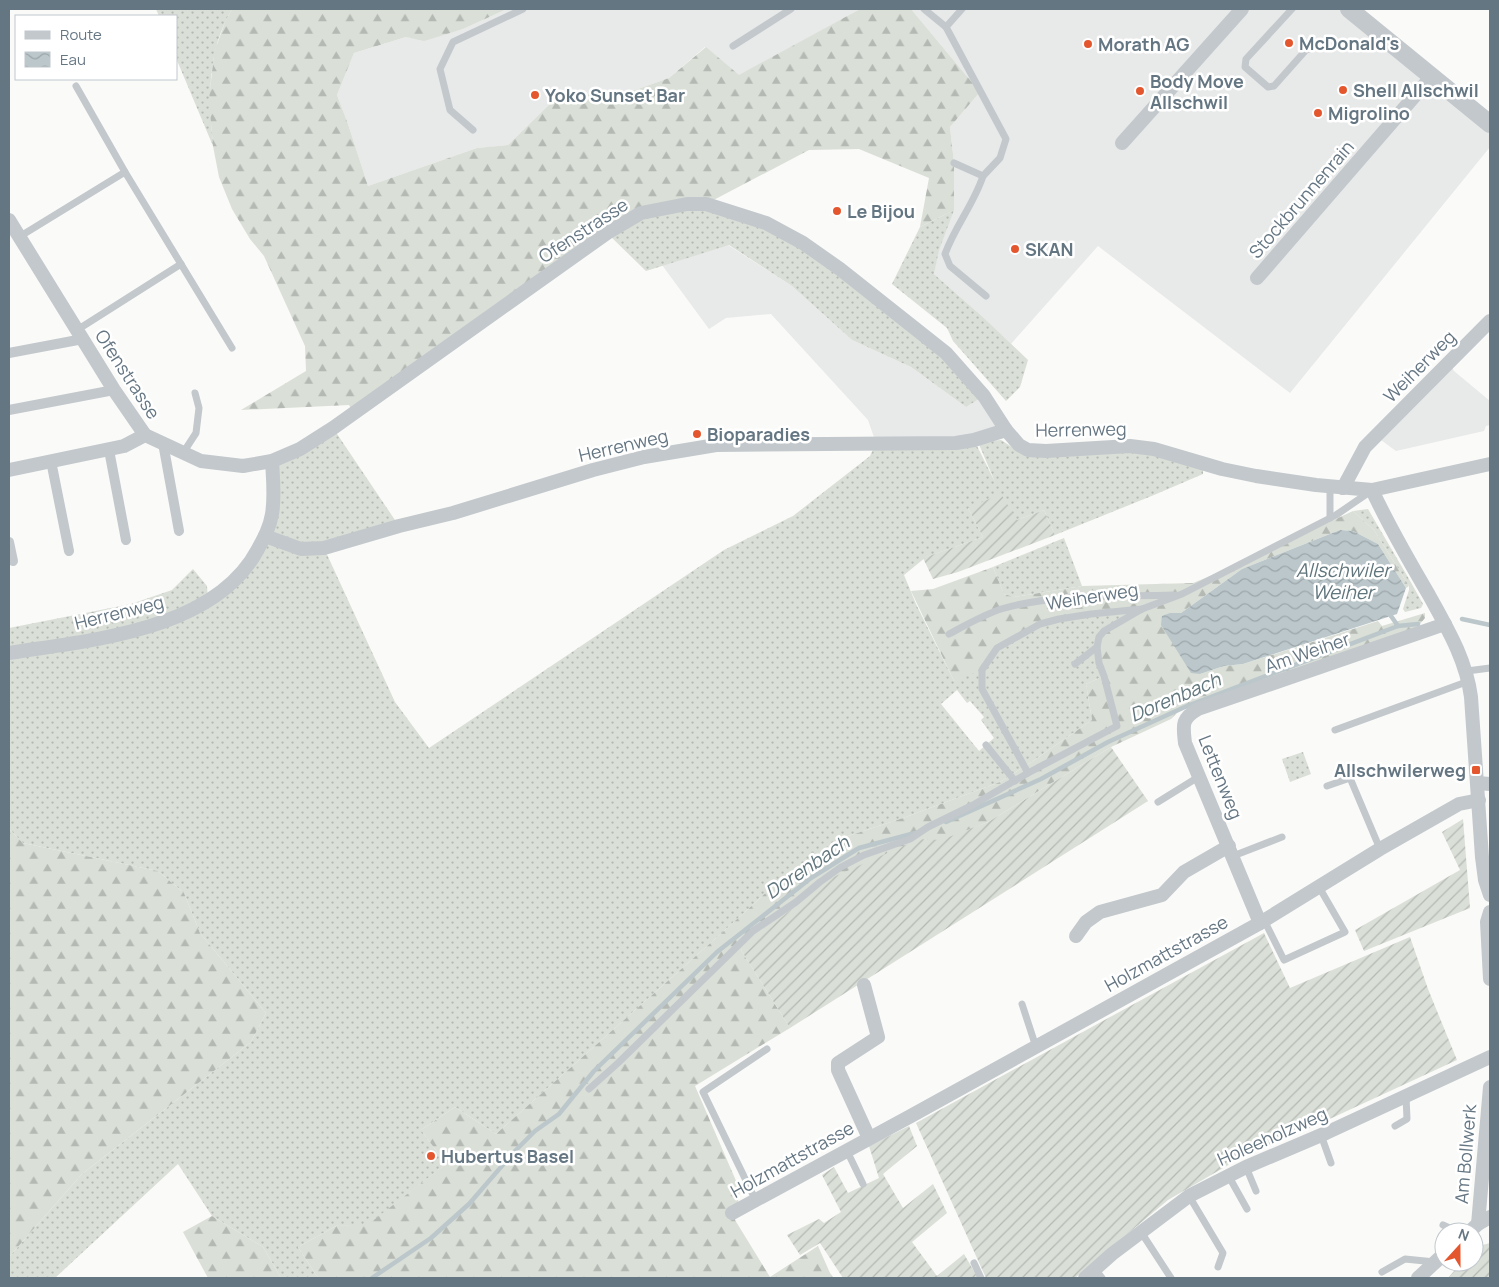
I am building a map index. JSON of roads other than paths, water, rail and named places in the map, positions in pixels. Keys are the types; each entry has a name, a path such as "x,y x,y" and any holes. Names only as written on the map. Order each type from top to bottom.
{"street":[{"path":"1122,143 1242,9"},
{"path":"1350,9 1490,124"},
{"name":"Stockbrunnenrain","path":"1257,278 1432,76"},
{"name":"Ofenstrasse","path":"9,220 15,237 145,435 201,461 243,466 272,461 300,449 607,233 641,214 687,204 706,204 766,223 803,243 840,269 946,353 984,396 1006,430"},
{"name":"Weiherweg","path":"1336,488 1365,447 1490,321"},
{"path":"9,353 80,334"},
{"path":"9,410 114,390"},
{"name":"Herrenweg","path":"9,653 111,636 160,624 208,602 232,584 251,563 265,536 301,549 324,548 399,526 453,513 592,470 644,457 716,445 956,443 974,440 1006,430 1018,445 1028,450 1046,451 1130,446 1154,449 1222,469 1256,476 1336,488 1372,490 1490,464"},
{"path":"9,470 109,450 124,446 145,435"},
{"path":"163,443 179,531"},
{"path":"109,450 126,540"},
{"path":"52,461 69,551"},
{"path":"265,536 272,516 274,497 272,461"},
{"path":"1372,490 1384,515 1446,624 1468,676 1484,784 1479,800 1486,858 1485,880 1490,895"},
{"path":"9,542 13,561"},
{"name":"Am Weiher","path":"1184,720 1190,713 1198,709 1446,624"},
{"name":"Lettenweg","path":"1184,720 1183,729 1186,743 1262,922"},
{"name":"Holzmattstrasse","path":"732,1213 1262,922 1380,849 1459,804 1479,800"},
{"name":"Lettenweg","path":"1076,936 1086,922 1100,912 1162,895 1184,872 1231,851"},
{"path":"1490,912 1487,922 1490,978"},
{"name":"Holzmattstrasse","path":"864,986 878,1037 838,1063 838,1070 869,1138"},
{"name":"Holeeholzweg","path":"1094,1275 1112,1254 1189,1196 1228,1175 1321,1135 1490,1057"},
{"name":"Am Bollwerk","path":"1479,1222 1490,1087"},
{"path":"1418,1278 1434,1263"}],"lane":[{"path":"473,130 450,110 440,69 453,42 523,9"},
{"path":"733,46 791,9"},
{"path":"924,9 946,27 1006,139 1000,158 983,176 978,192 949,241 945,254 950,266 986,296"},
{"path":"946,27 962,9"},
{"path":"1292,9 1246,59 1245,67 1268,87 1274,86 1306,50 1313,48"},
{"path":"76,86 125,172 232,348"},
{"path":"954,163 983,176"},
{"path":"15,237 125,172"},
{"path":"80,334 181,264"},
{"path":"184,453 196,433 199,408 195,393"},
{"path":"1330,518 1336,488"},
{"name":"Weiherweg","path":"1028,773 982,689 982,670 998,648 1040,624 1091,614 1142,609 1182,594 1330,518 1372,490"},
{"path":"949,634 975,620 1000,610 1049,599 1182,594"},
{"path":"589,1089 625,1057 753,931 796,902 841,867 864,855 917,836 928,827 973,805 1028,773 1117,726 1099,663 1097,647 1099,637 1104,631 1142,609"},
{"path":"1075,664 1097,647"},
{"path":"1336,730 1490,668"},
{"path":"986,745 1015,781"},
{"path":"1158,802 1200,776"},
{"path":"1327,786 1350,778 1380,849"},
{"path":"1231,851 1282,837"},
{"path":"1262,922 1284,960 1345,932 1319,887"},
{"path":"1022,1004 1036,1046"},
{"path":"756,1201 703,1092 767,1049"},
{"path":"1395,1126 1407,1119 1406,1096"},
{"path":"1321,1135 1331,1163"},
{"path":"848,1151 863,1184"},
{"path":"1246,1167 1256,1191"},
{"path":"1228,1175 1247,1209"},
{"path":"1189,1196 1223,1253 1218,1267"},
{"path":"1141,1232 1171,1278"},
{"path":"1382,1272 1405,1259 1434,1258"},
{"path":"974,1263 981,1278"}],"water":[{"name":"Allschwiler Weiher","path":"1340,530 1353,531 1378,544 1406,588 1397,614 1243,664 1224,666 1200,674 1191,673 1161,625 1162,616 1170,613 1181,613 1242,569"}],"waterway":[{"path":"1391,616 1398,626"},
{"name":"Dorenbach","path":"1462,619 1490,625"},
{"name":"Dorenbach","path":"946,822 1041,779 1108,742 1187,706 1398,626 1418,624"},
{"name":"Dorenbach","path":"372,1278 431,1238 469,1204 514,1152 535,1131 559,1114 594,1071 717,952 811,878 859,848 915,833"}],"place":[{"name":"McDonald's","path":"1289,43"},
{"name":"Morath AG","path":"1088,44"},
{"name":"Shell Allschwil","path":"1343,90"},
{"name":"Body Move Allschwil","path":"1140,91"},
{"name":"Yoko Sunset Bar","path":"535,95"},
{"name":"Migrolino","path":"1318,113"},
{"name":"Le Bijou","path":"837,211"},
{"name":"SKAN","path":"1015,249"},
{"name":"Bioparadies","path":"697,434"},
{"name":"Allschwilerweg","path":"1476,770"},
{"name":"Hubertus Basel","path":"431,1156"}]}
